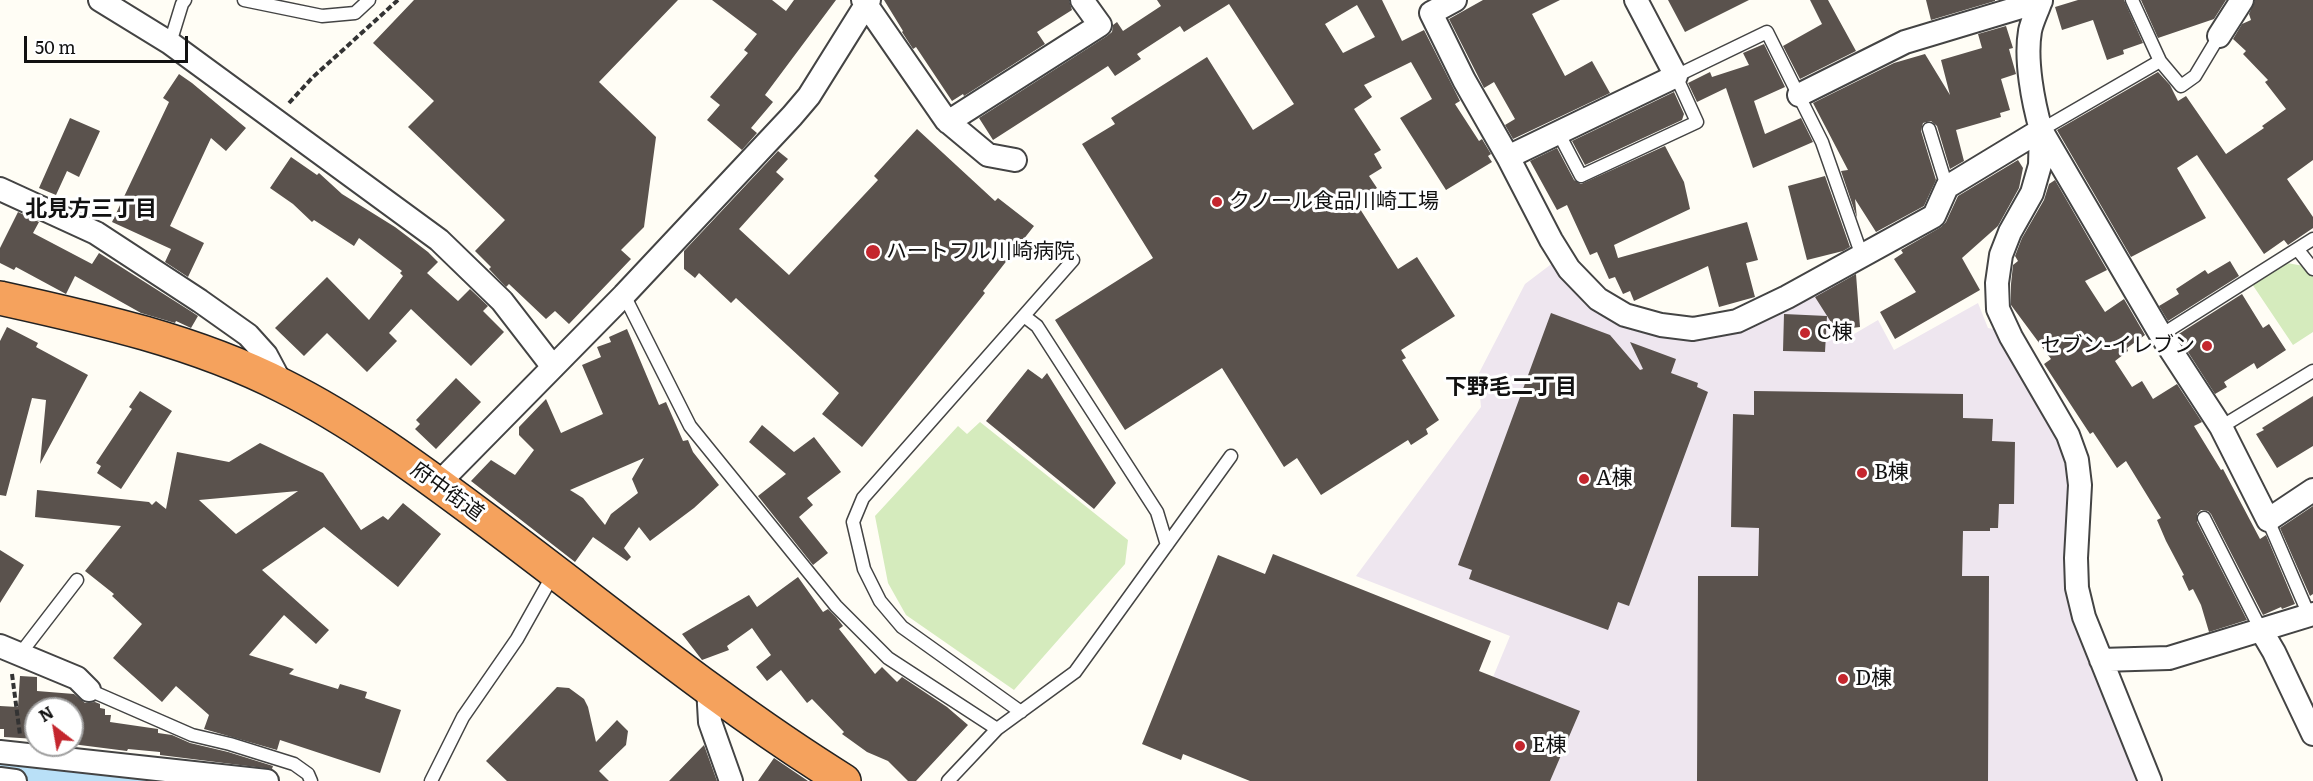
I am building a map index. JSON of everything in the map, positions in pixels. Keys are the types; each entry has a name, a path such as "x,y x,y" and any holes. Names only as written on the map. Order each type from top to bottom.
{"highway":[{"name":"府中街道","path":"0,298 164,339 241,367 282,385 356,428 438,484 708,687 780,739 844,781"}],"street":[{"path":"100,0 170,43 439,240 502,301 553,367"},
{"path":"948,122 1100,25 1082,0"},
{"path":"1455,0 1431,13 1464,80 1508,157 1551,240 1569,268 1598,298 1625,315 1661,325 1694,329 1737,321 1787,297 1934,216 1947,187 2041,130"},
{"path":"1508,157 1676,76 1636,0"},
{"path":"2218,36 2242,0"},
{"path":"1799,95 1905,42 2041,1"},
{"path":"2041,1 2030,30 2028,54 2041,130 2040,165 2032,193 2010,232 2001,255 1997,283 1998,309 2011,337 2068,435 2077,460 2080,485 2077,588 2084,617 2150,781"},
{"path":"438,484 624,296 809,96 866,2 948,122 988,155 1015,160"},
{"path":"2041,130 2161,335 2221,427 2268,520 2313,490"},
{"path":"0,189 96,233 248,335 266,356 282,385"},
{"path":"2101,660 2169,658 2311,615"},
{"path":"2261,630 2313,734"},
{"path":"9,650 77,678 89,690"},
{"path":"708,687 710,722 730,781"},
{"path":"0,752 267,781"},
{"path":"0,780 15,781"}],"lane":[{"path":"170,43 185,0"},
{"path":"244,0 322,16 355,13 369,0"},
{"path":"2132,0 2160,61 2181,86 2195,76 2218,36"},
{"path":"1559,134 1581,176 1697,122 1676,76 1767,32 1822,142 1862,256"},
{"path":"2041,130 2160,61"},
{"path":"1929,129 1947,187"},
{"path":"2161,335 2313,239"},
{"path":"2298,250 2313,269"},
{"path":"1021,712 902,627 880,601 864,569 854,522 863,498 1073,260"},
{"path":"624,296 690,426 836,606 888,658 998,729"},
{"path":"1024,316 1037,326 1157,512 1167,545"},
{"path":"2221,427 2313,371"},
{"path":"948,781 998,729 1075,672 1231,456"},
{"path":"2204,518 2261,630"},
{"path":"2268,520 2311,615"},
{"path":"431,781 463,717 517,639 555,571"},
{"path":"9,650 77,580"},
{"path":"89,690 192,735 294,764 308,774 311,781"}],"path":[{"path":"275,119 312,78 398,0"},
{"path":"9,650 23,754"}],"shaded area":[{"path":"1554,262 1655,333 1683,339 1740,327 1836,279 1841,311 1842,341 1878,320 1894,350 1978,303 1988,328 1998,330 2058,442 2069,480 2067,557 2141,781 1450,781 1510,636 1356,576 1481,407 1478,375 1525,284"}],"green space":[{"path":"2287,263 2304,266 2313,277 2313,332 2293,345 2252,284"},
{"path":"980,422 1128,540 1125,564 1014,690 906,615 888,583 875,516 958,426 967,434"}],"building":[{"path":"414,0 678,0 599,82 656,137 644,227 621,250 631,259 569,324 555,311 546,319 509,284 506,287 489,269 491,267 475,251 505,220 408,127 434,101 373,43"},
{"path":"712,0 772,0 786,11 794,0 836,0 765,95 773,102 751,128 757,133 742,150 707,120 720,105 710,97 748,53 744,50 757,34"},
{"path":"884,0 1069,0 1072,10 1037,32 1045,44 964,96 963,94 952,101 916,47 913,49"},
{"path":"1157,0 1382,0 1402,41 1424,30 1460,101 1455,104 1479,141 1482,139 1491,154 1488,156 1492,162 1446,190 1400,118 1432,99 1411,62 1364,85 1372,97 1354,109 1381,150 1374,154 1382,168 1369,176 1377,188 1355,201 1398,269 1417,257 1455,316 1401,350 1406,358 1402,360 1439,420 1426,429 1428,434 1411,445 1408,440 1321,495 1297,458 1284,467 1222,368 1125,430 1055,320 1153,258 1082,144 1115,124 1111,118 1207,57 1253,130 1294,104 1229,4 1184,32 1180,26 1137,54 1141,59 1115,76 1108,66 993,140 979,118 1107,36 1117,22 1123,31 1161,6","holes":["1357,5 1375,37 1343,53 1325,24"]},
{"path":"1483,0 1560,0 1532,14 1565,76 1592,61 1610,93 1513,139 1505,125 1515,119 1494,82 1484,88 1449,19"},
{"path":"1668,0 1749,0 1685,32"},
{"path":"1810,0 1828,0 1856,51 1800,79 1783,46 1822,24"},
{"path":"1926,0 1995,0 1995,1 1931,20"},
{"path":"2078,0 2124,0 2143,43 2123,50 2124,54 2107,60 2093,20 2062,30 2055,7"},
{"path":"2141,0 2226,0 2214,19 2158,38"},
{"path":"2255,0 2313,0 2313,160 2287,179 2313,217 2313,228 2288,245 2284,240 2264,254 2197,155 2177,168 2206,218 2131,257 2057,130 2158,72 2170,85 2178,101 2186,96 2226,154 2264,128 2262,126 2286,109 2265,82 2268,80 2243,54 2246,51 2233,39 2242,24 2251,20 2249,14"},
{"path":"2006,26 2013,48 2009,49 2016,74 2001,79 2010,110 2000,113 2001,117 1956,130 1964,161 1950,169 1937,126 1931,121 1923,123 1921,131 1936,180 1924,206 1876,232 1855,199 1857,218 1841,171 1848,170 1813,103 1894,63 1925,54 1950,95 1941,60 1982,48 1978,34"},
{"path":"1764,44 1785,87 1754,101 1765,134 1801,118 1813,142 1753,168 1726,88 1697,102 1688,83 1710,72 1712,77 1749,65 1743,53"},
{"path":"179,74 246,128 226,151 211,138 170,226 204,243 188,277 165,262 171,249 112,222 169,102 163,98"},
{"path":"1674,92 1684,114 1682,120 1585,165 1572,141"},
{"path":"70,118 100,131 79,177 67,171 56,195 39,188"},
{"path":"917,129 995,201 998,198 1034,226 983,291 985,293 862,447 822,414 839,393 736,298 731,303 699,273 695,278 684,269 684,251 778,151 788,159 776,172 784,179 739,229 789,275 878,180 874,176"},
{"path":"1665,146 1684,182 1690,209 1614,245 1618,258 1747,222 1758,260 1746,263 1755,297 1719,307 1708,266 1634,301 1630,291 1623,294 1615,277 1609,279 1597,252 1590,255 1567,205 1557,210 1530,161 1557,148 1574,180 1581,184"},
{"path":"291,157 317,175 319,173 342,194 395,227 428,252 438,262 427,273 458,301 470,289 488,306 483,311 504,332 471,366 411,309 389,333 397,341 367,372 327,333 304,356 275,328 327,277 369,320 403,276 400,273 402,271 359,238 354,246 314,220 312,222 293,204 270,188"},
{"path":"2018,160 2023,168 2019,188 1998,226 1962,258 1980,290 1895,339 1880,312 1916,292 1894,259 1903,253 1901,250 1941,227 1946,222 1958,196"},
{"path":"1825,176 1850,247 1843,251 1807,260 1788,186"},
{"path":"2055,180 2107,270 2085,281 2105,312 2124,299 2145,335 2127,348 2128,351 2115,361 2132,387 2142,381 2153,399 2177,384 2202,422 2194,426 2221,470 2223,469 2260,539 2266,535 2295,604 2263,615 2211,514 2201,510 2197,514 2197,522 2247,620 2209,632 2201,605 2193,589 2189,591 2182,576 2184,575 2157,520 2161,518 2126,461 2117,468 2093,432 2090,434 2044,364 2051,359 2011,305 2011,284 2013,265 2018,261 2015,256 2022,238 2044,200 2049,184"},
{"path":"18,212 39,222 33,233 92,264 99,253 198,316 191,328 176,321 175,323 141,313 75,276 66,294 16,267 14,270 0,263 0,248"},
{"path":"2230,261 2239,276 2168,321 2159,306 2179,294 2176,289 2205,270 2208,274"},
{"path":"1856,274 1860,327 1836,330 1815,297"},
{"path":"2242,294 2263,328 2269,324 2286,350 2257,369 2254,363 2224,382 2227,387 2215,394 2177,335"},
{"name":"A棟","path":"1551,313 1610,335 1640,370 1643,369 1630,342 1676,359 1671,373 1698,383 1697,387 1708,392 1629,606 1618,602 1608,630 1469,579 1472,570 1458,565"},
{"name":"C棟","path":"1784,314 1827,316 1825,352 1783,351"},
{"path":"7,327 38,343 36,347 88,375 40,464 46,400 32,398 6,496 0,495 0,341"},
{"path":"627,329 659,405 666,402 683,441 688,440 693,452 719,485 694,508 650,541 639,527 624,548 631,557 627,561 593,537 575,562 471,481 491,460 515,475 534,450 519,435 519,427 546,399 561,433 603,414 582,365 601,357 597,347 611,342 609,337","holes":["644,458 632,479 638,493 611,514 605,525 583,498 570,490"]},
{"path":"1028,369 1042,379 1047,373 1116,483 1094,509 986,421"},
{"path":"456,378 481,402 436,449 415,429 420,424 416,420"},
{"path":"140,391 172,411 121,489 97,473 101,466 96,463 132,409 129,407"},
{"path":"1754,391 1963,394 1963,418 1993,419 1992,441 2015,442 2014,504 1999,504 1998,528 1990,528 1990,531 1963,531 1962,576 1989,576 1988,781 1697,781 1698,576 1758,576 1759,528 1731,527 1733,414 1754,415"},
{"path":"2313,396 2313,446 2277,468 2256,434"},
{"path":"762,425 794,452 814,437 841,472 807,498 813,505 799,517 828,553 813,565 758,496 786,474 749,442"},
{"path":"260,443 323,473 361,530 383,516 388,520 403,503 441,534 398,587 324,527 262,570 329,630 316,644 284,615 249,655 294,669 289,674 338,689 340,684 367,692 365,698 401,710 380,773 280,740 277,750 204,729 209,715 176,686 162,702 113,658 142,624 112,596 114,594 85,571 121,526 35,517 37,490 149,502 152,505 156,501 166,509 177,452 229,462","holes":["298,491 236,534 199,500"]},
{"path":"2313,506 2313,594 2310,596 2280,528"},
{"path":"0,550 24,565 0,603"},
{"path":"1273,554 1491,641 1479,671 1580,711 1550,781 1250,781 1183,754 1181,760 1142,744 1218,555 1265,574"},
{"path":"798,577 823,612 828,609 836,617 843,626 839,629 875,674 882,667 897,682 902,677 947,707 968,725 916,781 908,781 888,761 867,752 842,734 844,732 812,699 807,703 781,670 767,681 756,667 771,655 752,628 727,646 729,650 702,660 682,634 749,595 757,607"},
{"path":"20,676 37,677 37,691 74,694 78,697 24,697 24,738 4,737 4,729 0,729 0,706 18,707"},
{"path":"557,687 569,688 584,699 596,742 617,720 628,731 626,745 599,771 609,781 507,781 486,761"},
{"path":"84,702 100,704 100,708 105,709 105,715 111,715 110,722 158,729 158,733 172,735 190,743 273,766 272,769 160,755 160,752 128,749 127,751 84,746"},
{"path":"704,745 717,781 669,781"},
{"path":"774,758 808,781 758,781"}],"waterway":[{"path":"0,768 132,781"}],"place":[{"name":"クノール食品川崎工場","path":"1217,202"},
{"name":"ハートフル川崎病院","path":"873,252"},
{"name":"C棟","path":"1805,333"},
{"name":"セブン-イレブン","path":"2207,346"},
{"name":"B棟","path":"1862,473"},
{"name":"A棟","path":"1584,479"},
{"name":"D棟","path":"1843,679"},
{"name":"E棟","path":"1520,746"}],"district":[{"name":"北見方三丁目","path":"91,210"},
{"name":"下野毛二丁目","path":"1511,388"}]}
